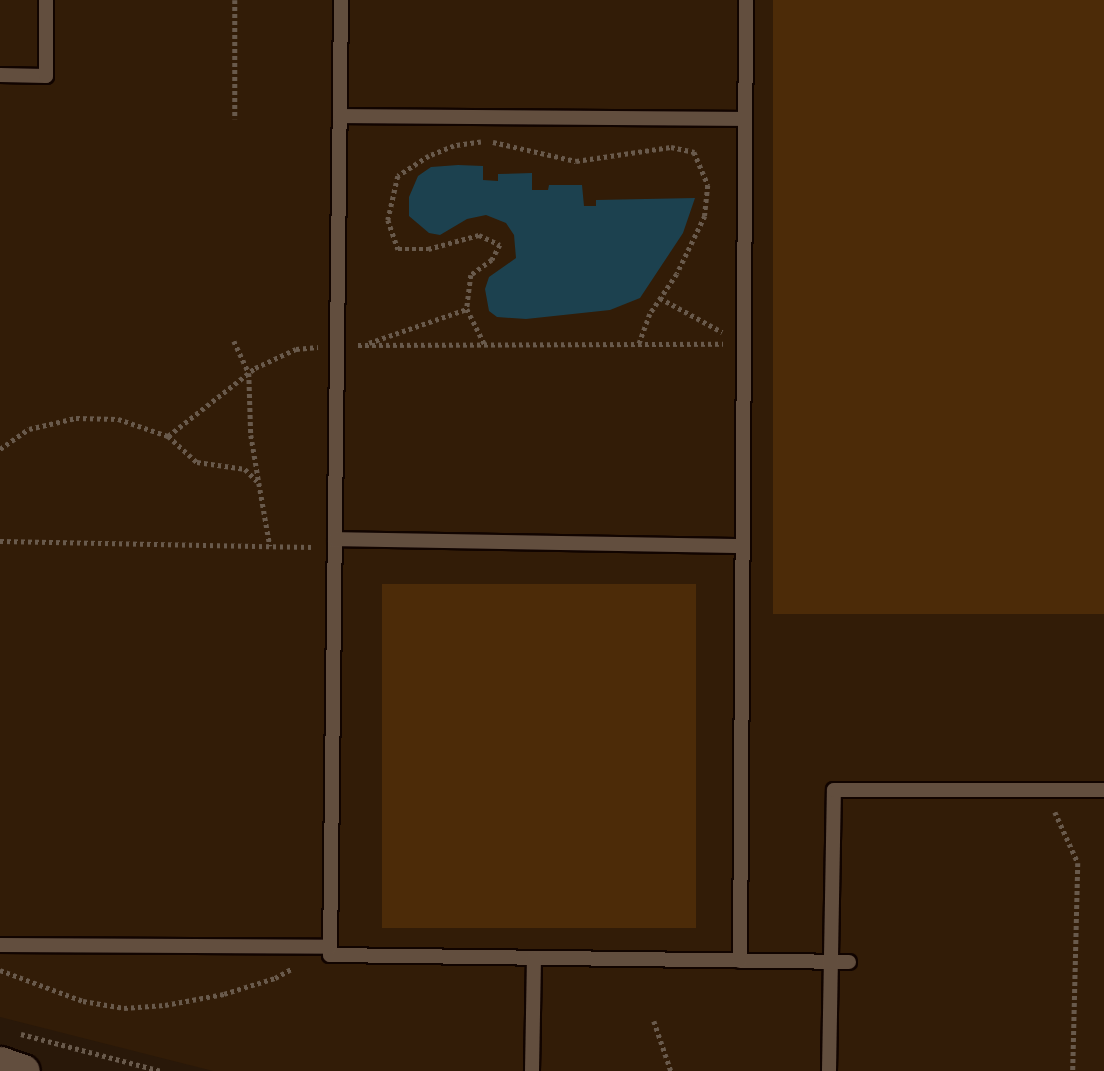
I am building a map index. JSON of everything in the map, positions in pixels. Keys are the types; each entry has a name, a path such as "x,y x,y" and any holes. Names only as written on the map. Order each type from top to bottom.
{"street":[{"path":"0,1063 23,1071"}],"lane":[{"path":"0,75 46,76 46,0"},
{"path":"341,0 330,955 849,962"},
{"path":"740,961 746,0"},
{"path":"340,116 745,119"},
{"path":"334,543 743,546"},
{"path":"829,1071 834,790 1104,790"},
{"path":"0,945 330,947"},
{"path":"532,1071 534,958"}],"path":[{"path":"235,0 235,119"},
{"path":"485,345 467,309 471,275 492,260 500,245 479,235 428,249 398,249 388,220 398,176 429,156 454,146 487,141 576,161 671,147 694,152 708,185 705,216 677,274 649,314 639,345"},
{"path":"660,298 744,345"},
{"path":"363,345 467,309"},
{"path":"234,341 248,373 251,435 270,546"},
{"path":"168,436 248,373 296,349 337,345 744,345"},
{"path":"0,449 29,429 76,418 118,419 168,436 197,462 245,469 259,484"},
{"path":"0,541 270,546 334,543"},
{"path":"1042,790 1063,826 1078,863 1073,1071"},
{"path":"0,970 83,1001 124,1008 165,1005 224,994 275,978 330,947"},
{"path":"654,1021 671,1071"},
{"path":"13,1032 161,1071"}],"shaded area":[{"path":"0,0 1104,0 1104,1071 213,1071 0,1017"},
{"path":"773,0 1104,0 1104,614 773,614"},
{"path":"382,584 696,584 696,928 382,928"}],"water":[{"path":"483,166 483,180 498,181 498,174 532,173 532,190 548,190 549,185 582,185 584,206 596,206 596,200 695,198 683,233 640,298 610,310 526,319 497,317 489,311 485,289 489,277 516,258 514,235 506,223 486,215 467,219 440,235 429,233 409,216 409,197 418,176 431,167"}]}
